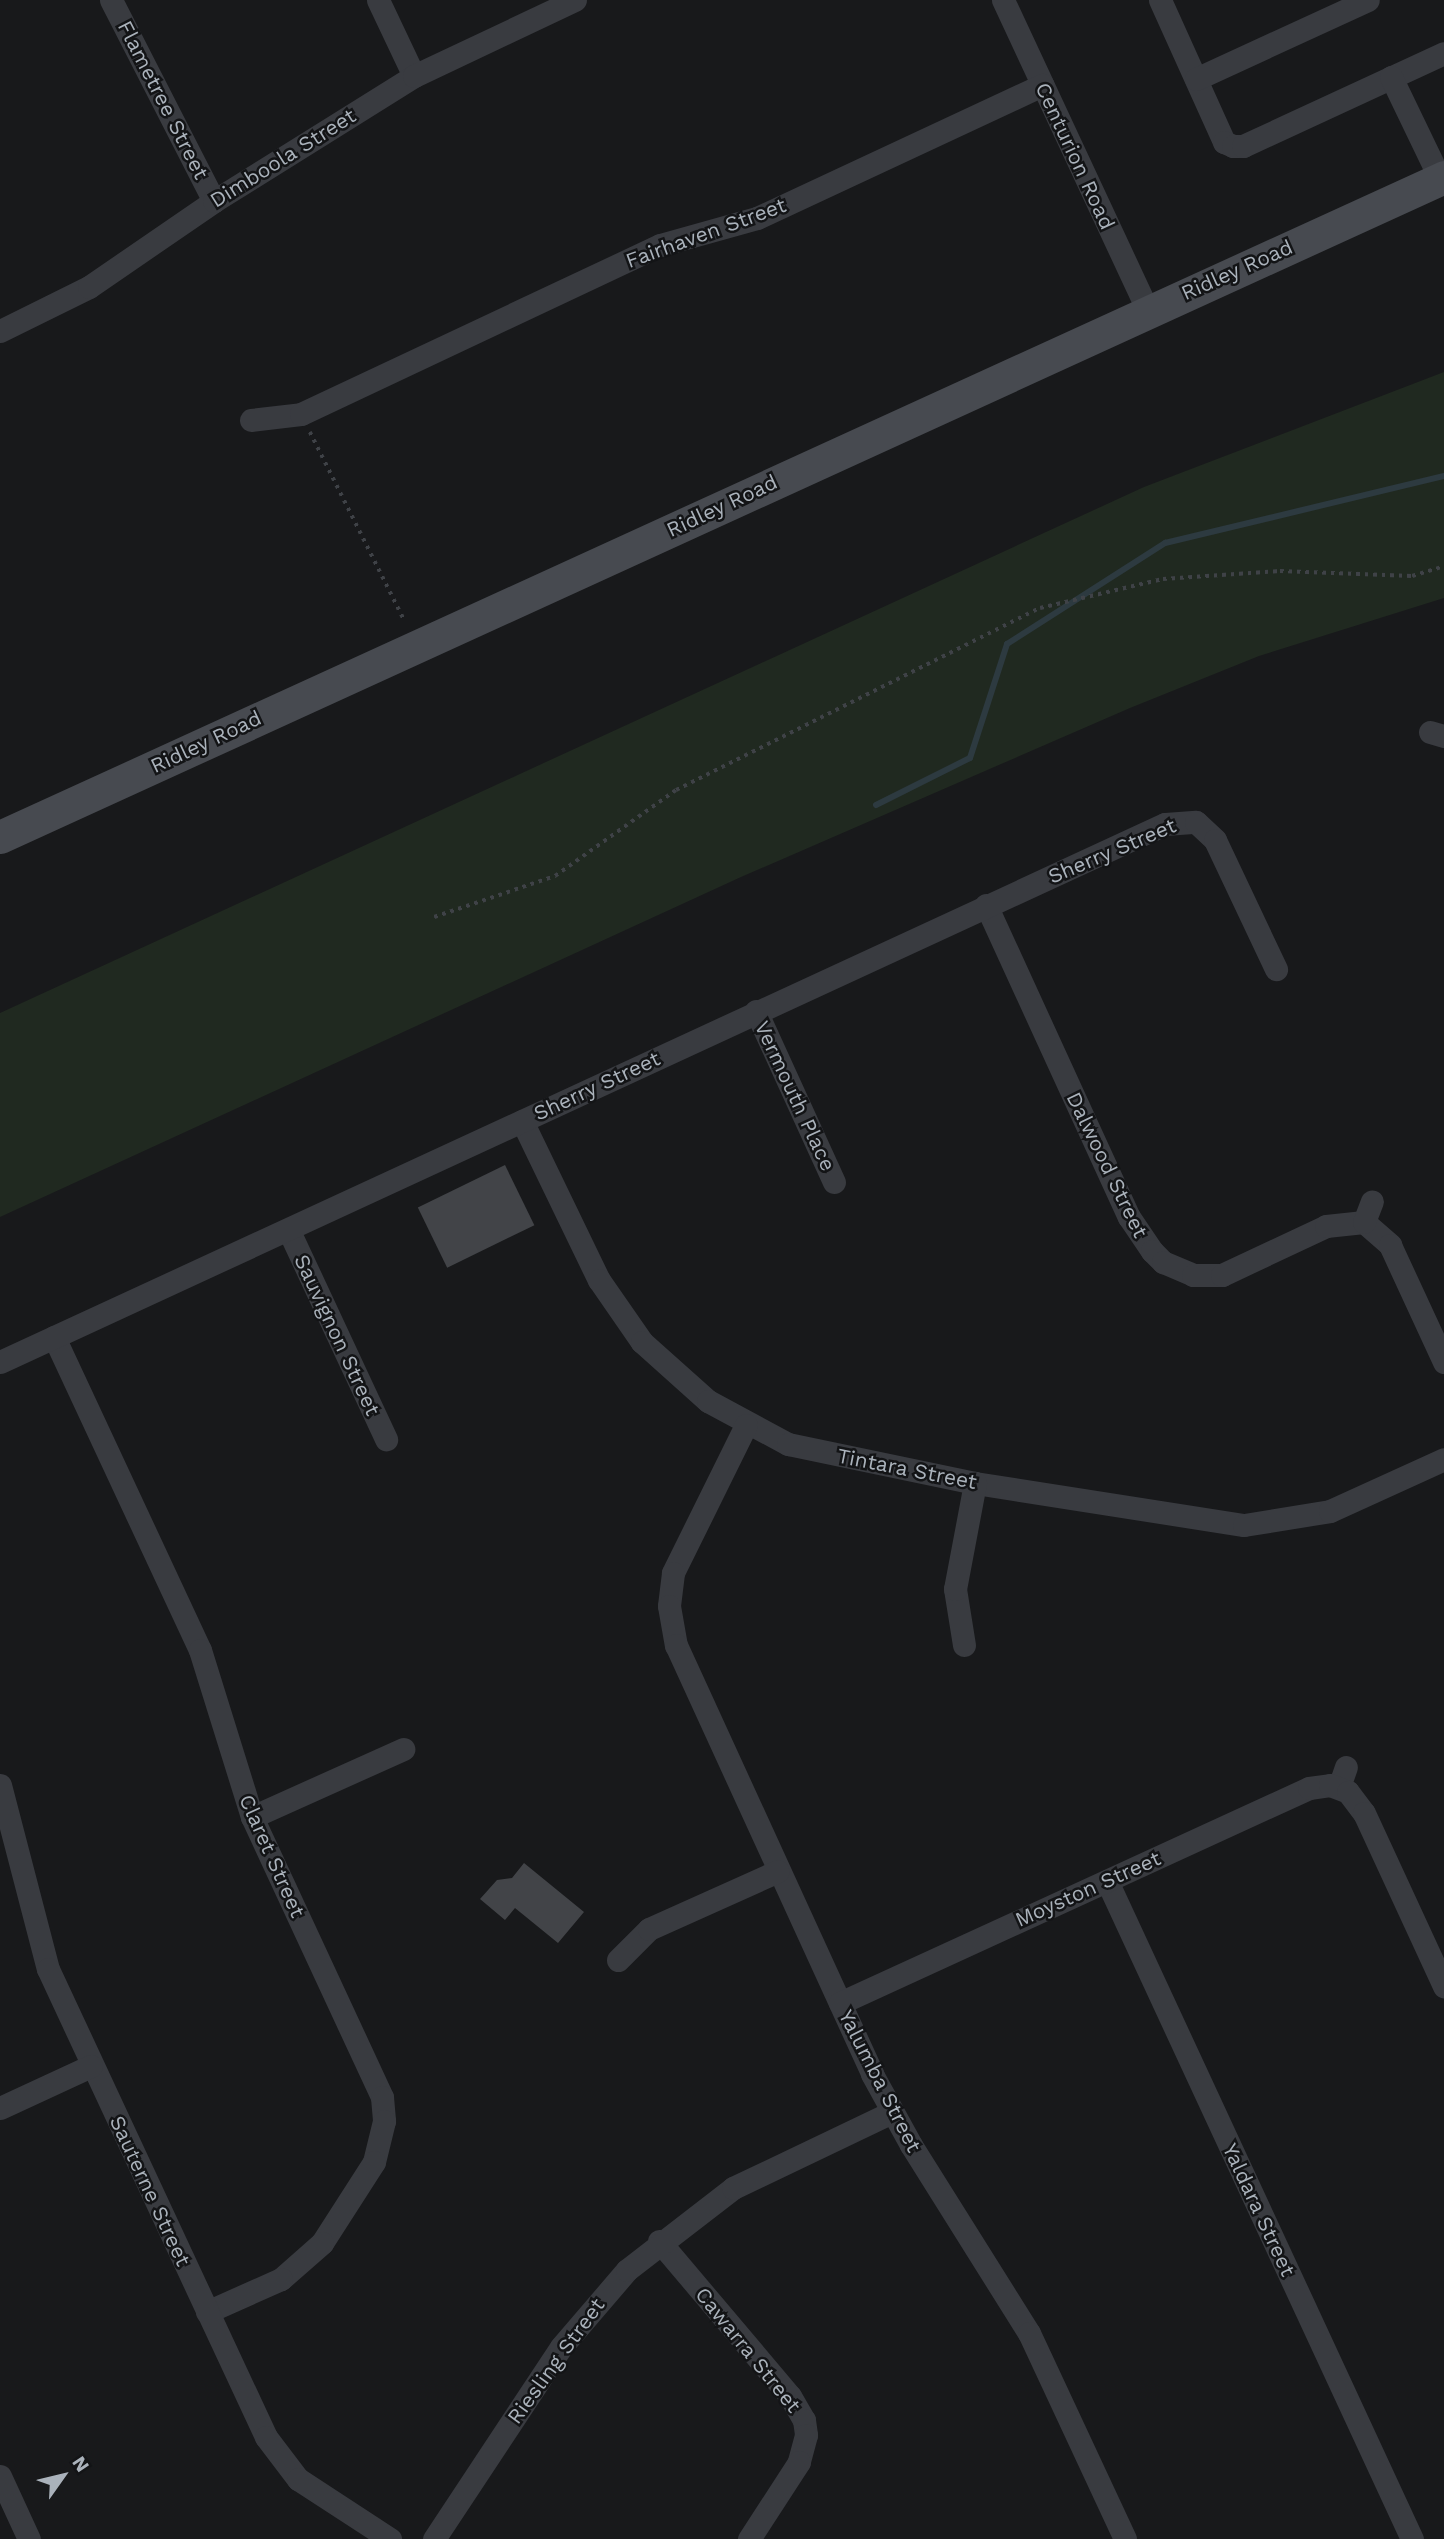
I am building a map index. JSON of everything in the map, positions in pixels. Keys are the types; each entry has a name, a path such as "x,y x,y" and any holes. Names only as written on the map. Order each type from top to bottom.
{"street":[{"name":"Flametree Street","path":"111,0 214,201"},
{"path":"378,0 414,76"},
{"name":"Dimboola Street","path":"0,331 89,287 214,201 414,76 575,0"},
{"name":"Centurion Road","path":"1003,0 1148,311"},
{"path":"1160,0 1224,142 1243,146 1444,53"},
{"path":"1196,79 1368,0"},
{"path":"1391,77 1442,178"},
{"name":"Fairhaven Street","path":"251,421 301,414 660,245 757,218 1042,85"},
{"name":"Ridley Road","path":"0,837 1442,178"},
{"name":"Sherry Street","path":"0,1362 289,1231 986,905 1165,824 1199,813 1219,846 1276,970"},
{"name":"Dalwood Street","path":"986,905 1129,1217 1163,1262 1193,1275 1222,1275 1326,1226 1368,1211 1390,1245 1444,1362"},
{"name":"Vermouth Place","path":"756,1011 834,1182"},
{"name":"Tintara Street","path":"522,1121 617,1311 671,1372 746,1425 810,1450 975,1483 1244,1525 1330,1511 1444,1459"},
{"name":"Sauvignon Street","path":"289,1231 386,1438"},
{"name":"Claret Street","path":"54,1337 200,1650 252,1817 382,2097 384,2121 374,2162 322,2243 303,2263 281,2279 207,2312"},
{"name":"Yalumba Street","path":"746,1425 680,1556 660,1607 778,1871 892,2112 1016,2308 1125,2539"},
{"path":"964,1645 955,1589 975,1483"},
{"path":"252,1817 403,1749"},
{"name":"Moyston Street","path":"839,2003 1309,1788 1343,1777 1364,1813 1444,1986"},
{"name":"Sauterne Street","path":"0,1785 5,1821 48,1969 207,2312 280,2459 321,2496 390,2539"},
{"path":"618,1960 649,1929 778,1871"},
{"name":"Yaldara Street","path":"1107,1881 1412,2539"},
{"path":"0,2108 91,2066"},
{"name":"Riesling Street","path":"434,2539 561,2347 597,2301 659,2241 733,2188 892,2112"},
{"name":"Cawarra Street","path":"659,2241 790,2396 804,2420 806,2435 799,2462 749,2539"},
{"path":"0,2476 29,2539"}],"path":[{"path":"301,414 405,624"},
{"path":"434,917 555,876 676,790 994,629 1071,598 1163,579 1280,571 1412,576 1444,566"}],"shaded area":[{"path":"1444,372 1444,598 1259,656 1130,708 741,877 0,1217 0,1013 1144,487"}],"building":[{"path":"505,1165 534,1225 447,1268 418,1208"},
{"path":"524,1863 584,1912 558,1943 515,1908 505,1920 480,1899 497,1880 512,1878"}],"waterway":[{"path":"876,805 970,758 1007,644 1165,543 1444,476"}]}
